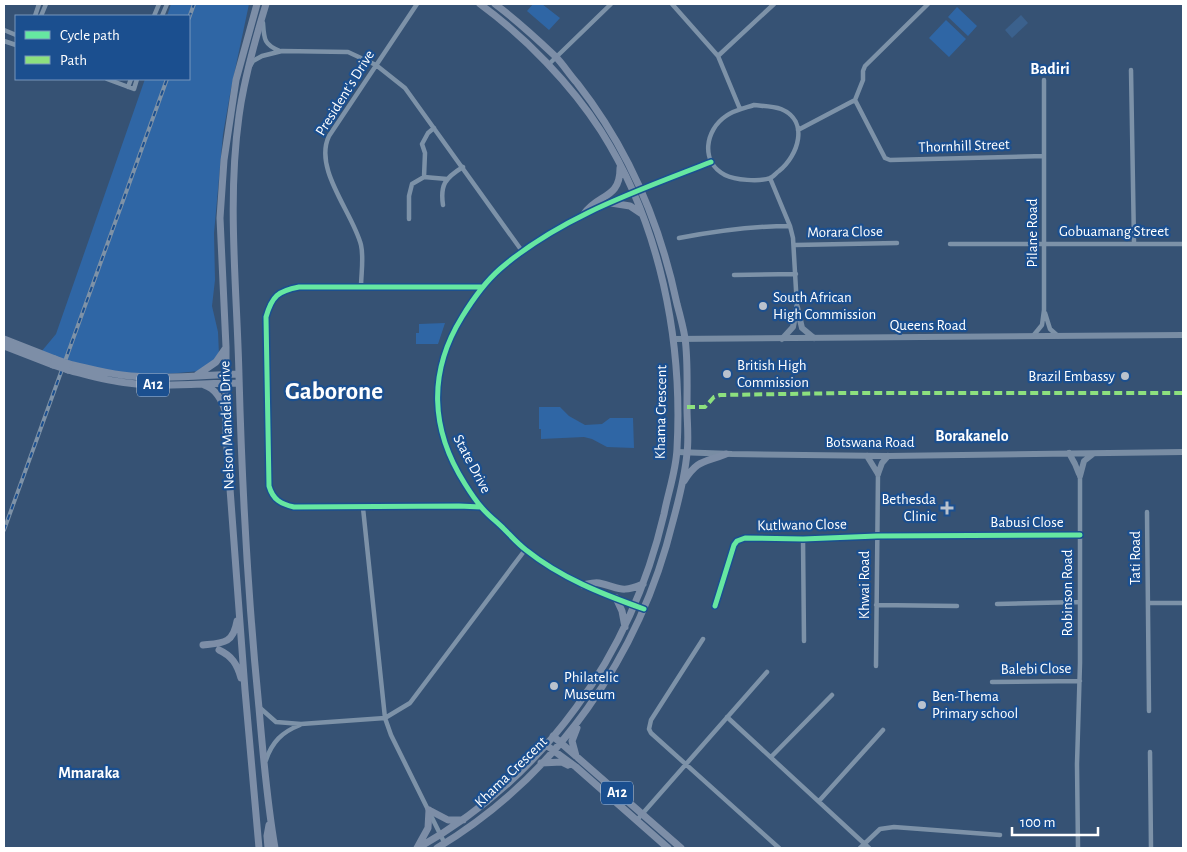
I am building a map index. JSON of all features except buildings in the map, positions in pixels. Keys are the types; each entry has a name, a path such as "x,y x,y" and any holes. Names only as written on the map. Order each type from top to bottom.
{"main road":[{"name":"Nelson Mandela Drive","path":"257,4 236,80 224,160 220,218 226,347 226,413 245,690 259,848"},
{"name":"Nelson Mandela Drive","path":"266,4 249,67 239,116 233,205 240,435 252,640 264,765 275,848"},
{"name":"Khama Crescent","path":"417,848 465,820 513,780 546,745 574,711 618,641 634,606 657,544 677,452 677,387 674,339 659,262 633,193 620,164 601,130 580,102 548,65 500,18 480,4"},
{"name":"Khama Crescent","path":"438,848 478,822 501,803 554,752 584,715 625,647 644,609 666,549 682,485 687,452 688,389 685,338 668,262 642,189 608,128 587,96 556,57 495,4"},
{"path":"584,214 588,208 613,191 619,179 620,164"},
{"path":"611,203 630,206 642,214"},
{"path":"797,307 802,328 814,338"},
{"path":"782,338 793,327 797,307"},
{"name":"Queens Road","path":"674,339 1183,335"},
{"name":"A12","path":"4,339 54,362"},
{"name":"A12","path":"4,346 128,384 239,383"},
{"path":"196,375 216,362 226,347"},
{"name":"A12","path":"101,375 151,377 239,374"},
{"path":"200,383 210,386 215,391 226,413"},
{"name":"Botswana Road","path":"677,452 867,456 1183,452"},
{"path":"1069,453 1080,476"},
{"path":"682,485 694,466 726,454"},
{"path":"1080,476 1084,461 1094,454"},
{"path":"867,456 878,474"},
{"path":"878,474 882,463 888,456"},
{"path":"582,585 599,582 622,590 642,584"},
{"path":"616,598 622,611 625,627"},
{"path":"203,645 223,643 229,640 235,631 239,606"},
{"path":"219,650 235,663 245,690"},
{"path":"576,757 572,745 572,736 584,715"},
{"name":"A12","path":"553,736 681,848"},
{"name":"A12","path":"546,745 576,767 668,848"},
{"path":"541,763 562,762 576,767"},
{"path":"417,848 428,828 429,810 448,820 465,820"},
{"path":"268,848 267,836 271,820"}],"street":[{"name":"President's Drive","path":"361,288 361,243 328,169 326,146 329,136 417,4"},
{"path":"548,65 611,4"},
{"path":"672,4 718,56 740,109"},
{"path":"718,56 774,4"},
{"path":"798,130 855,100 863,80 865,66 928,4"},
{"path":"262,17 264,39 272,48 282,51"},
{"path":"249,67 253,61 262,56 282,51 348,52 376,65 406,88 522,251"},
{"path":"1131,70 1134,243"},
{"path":"110,80 134,89 137,80"},
{"path":"128,87 131,80"},
{"name":"Pilane Road","path":"1044,80 1044,310"},
{"name":"Thornhill Street","path":"855,100 886,158 890,160 1044,156"},
{"path":"754,105 781,109 793,117 798,130 797,147 786,165 770,178 748,180 730,178 718,171 710,162 708,142 716,126 726,116 740,109 754,105"},
{"path":"424,177 422,144 428,133 434,128"},
{"name":"State Drive","path":"644,609 582,585 553,569 525,550 481,508 460,476 447,449 439,424 439,378 449,343 458,324 481,287 522,251 549,233 584,214 710,162"},
{"path":"443,205 444,184 447,179 463,167"},
{"path":"409,219 409,196 412,184 424,177 447,179"},
{"path":"770,178 790,226 795,245 797,307"},
{"path":"679,238 750,227 790,226"},
{"name":"Morara Close","path":"795,245 897,243"},
{"name":"Gobuamang Street","path":"950,244 1183,244"},
{"path":"734,275 796,274"},
{"path":"481,287 299,287 288,289 276,295 266,317 269,486 272,495 277,501 294,508 459,506 481,508"},
{"path":"1044,310 1048,326 1058,336"},
{"path":"1033,336 1042,324 1044,310"},
{"name":"Khwai Road","path":"876,666 878,474"},
{"name":"Robinson Road","path":"1078,848 1080,476"},
{"path":"363,508 385,718 390,735 445,844"},
{"name":"Tati Road","path":"1147,512 1149,711"},
{"name":"Babusi Close","path":"877,536 1080,535"},
{"name":"Kutlwano Close","path":"715,606 732,551 738,541 745,538 802,539 877,536"},
{"path":"802,539 804,641"},
{"path":"258,706 276,722 302,724 385,718 410,703 525,550"},
{"path":"997,604 1079,602"},
{"path":"1148,603 1183,603"},
{"path":"876,605 957,606"},
{"path":"703,639 649,725 651,733 779,848"},
{"path":"636,821 766,672"},
{"name":"Balebi Close","path":"992,682 1080,681"},
{"path":"771,757 832,695"},
{"path":"727,717 869,848"},
{"path":"264,765 270,748 276,739 289,729 302,724"},
{"path":"819,801 882,730"},
{"path":"1150,752 1151,848"},
{"path":"860,848 880,829 894,826 1000,835"}],"shaded area":[{"path":"171,4 249,4 223,134 214,233 215,280 212,306 218,332 219,355 215,361 200,371 155,375 102,371 41,352 56,334 145,80 190,80 190,15 167,15"},
{"path":"533,4 542,4 560,18 549,30 527,11"},
{"path":"957,7 977,26 968,36 948,17"},
{"path":"1021,15 1028,23 1012,38 1005,30"},
{"path":"946,20 966,39 949,57 929,38"},
{"path":"445,323 438,344 416,344 416,333 419,333 419,324"},
{"path":"539,407 560,407 569,416 585,425 602,424 610,418 633,418 634,448 607,447 584,437 541,439"}],"railway":[{"path":"190,15 194,4"},
{"path":"4,530 167,80"}],"marked path":[{"path":"687,407 705,407 714,397 720,395 1183,393"}],"cycle path":[{"path":"644,609 597,591 553,569 523,548 482,508 453,463 445,442 440,421 439,380 443,359 462,317 479,292 500,269 548,234 574,220 628,195 711,162"},
{"path":"481,287 299,287 286,290 277,296 271,304 266,317 269,486 278,501 294,507 481,507"},
{"path":"715,606 734,545 737,541 745,538 803,539 877,536 1080,535"}],"place":[{"name":"South African High Commission","path":"763,306"},
{"name":"British High Commission","path":"727,374"},
{"name":"Brazil Embassy","path":"1125,376"},
{"name":"Bethesda Clinic","path":"947,508"},
{"name":"Philatelic Museum","path":"554,686"},
{"name":"Ben-Thema Primary school","path":"922,705"}],"district":[{"name":"Badiri","path":"1050,69"},
{"name":"Gaborone","path":"334,391"},
{"name":"Borakanelo","path":"972,436"},
{"name":"Mmaraka","path":"89,773"}]}
